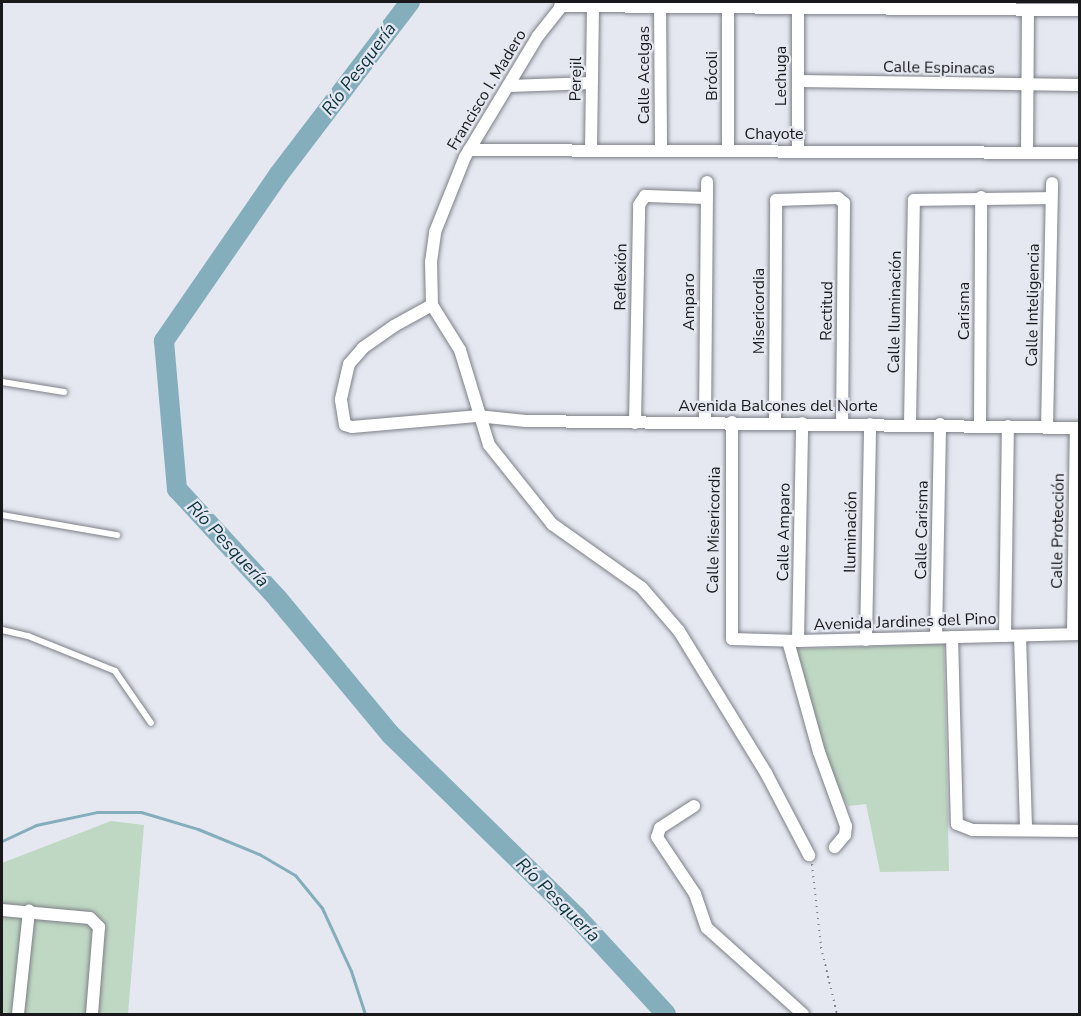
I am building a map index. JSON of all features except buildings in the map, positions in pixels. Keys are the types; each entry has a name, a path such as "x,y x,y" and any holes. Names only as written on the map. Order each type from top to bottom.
{"street":[{"path":"563,4 593,8 660,4 1004,6 1028,11 1076,7"},
{"name":"Francisco I. Madero","path":"432,305 431,262 435,232 469,150 563,4"},
{"name":"Calle Acelgas","path":"660,4 661,149"},
{"name":"Brócoli","path":"728,5 728,150"},
{"name":"Lechuga","path":"798,5 798,150"},
{"name":"Perejil","path":"591,150 593,8"},
{"path":"1027,153 1028,11"},
{"name":"Calle Espinacas","path":"798,81 1080,85"},
{"path":"509,86 592,82"},
{"name":"Chayote","path":"469,150 661,149 1080,153"},
{"name":"Amparo","path":"705,422 707,182"},
{"name":"Calle Inteligencia","path":"1047,427 1052,183"},
{"name":"Reflexión","path":"635,423 639,205 645,196 706,198"},
{"path":"981,197 1051,198"},
{"name":"Calle Iluminación","path":"910,424 914,200 981,197"},
{"name":"Carisma","path":"980,425 981,197"},
{"name":"Misericordia","path":"775,422 776,200 842,199"},
{"name":"Rectitud","path":"842,199 842,424"},
{"path":"432,305 460,350 477,416 489,445 535,507 552,524 642,588 679,631 766,773 809,855"},
{"name":"Avenida Balcones del Norte","path":"432,305 379,337 349,364 341,400 345,425 352,427 477,416 526,421 940,424 1078,428"},
{"name":"Calle Misericordia","path":"732,422 732,639"},
{"name":"Calle Amparo","path":"802,423 793,641 824,767 846,826 845,835 835,847"},
{"name":"Iluminación","path":"866,640 870,424"},
{"name":"Calle Carisma","path":"936,637 940,424"},
{"path":"1005,636 1008,426"},
{"name":"Calle Protección","path":"1076,634 1078,428"},
{"name":"Avenida Jardines del Pino","path":"732,639 866,640 1076,634"},
{"path":"952,636 954,818 961,827 1080,831"},
{"path":"1020,636 1026,830"},
{"path":"694,806 660,828 657,837 696,894 707,928 803,1014"},
{"path":"2,910 90,918 99,927 92,1014"},
{"path":"18,1014 29,911"}],"lane":[{"path":"2,382 64,392"},
{"path":"2,515 117,535"},
{"path":"2,630 28,636 115,671 151,723"}],"path":[{"path":"809,855 816,879 821,947 837,1014"}],"green space":[{"path":"944,644 949,871 880,872 866,804 848,806 828,770 793,649"},
{"path":"111,821 144,825 128,1014 2,1014 2,863"}],"waterway":[{"name":"Río Pesquería","path":"410,2 279,174 164,341 177,489 278,599 390,734 576,916 666,1014"},
{"path":"2,841 36,825 97,812 141,812 198,829 259,854 295,875 322,908 351,971 365,1014"}]}
